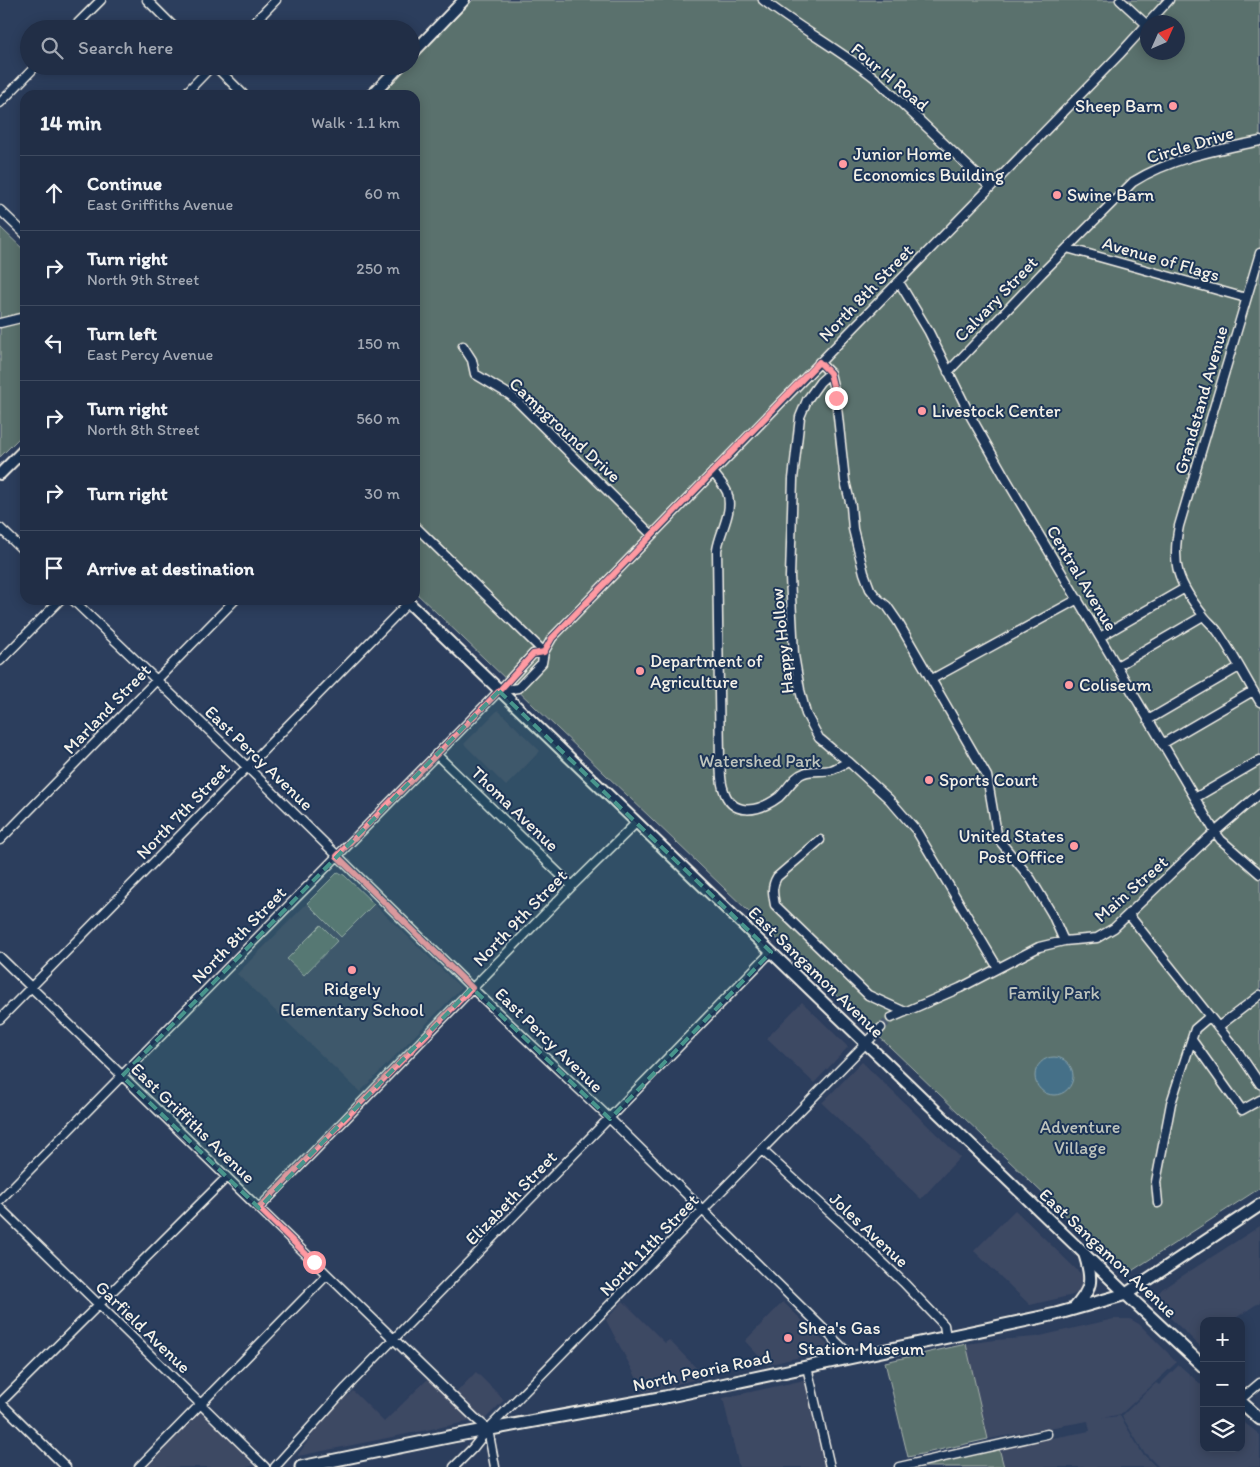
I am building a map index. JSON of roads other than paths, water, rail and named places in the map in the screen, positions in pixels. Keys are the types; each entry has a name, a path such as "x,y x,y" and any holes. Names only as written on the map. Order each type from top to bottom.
{"main road":[{"path":"420,46 464,0"},
{"path":"377,90 391,75"},
{"path":"0,474 20,454"},
{"name":"East Sangamon Avenue","path":"411,605 1085,1255 1200,1363"},
{"name":"North Peoria Road","path":"301,1467 488,1429 665,1398 1074,1309 1126,1294 1260,1205"},
{"path":"1074,1309 1091,1283 1090,1271 1085,1255"},
{"path":"1245,1405 1260,1419"}],"street":[{"path":"81,20 101,0"},
{"path":"147,0 167,20"},
{"path":"257,20 276,0"},
{"name":"Four H Road","path":"763,0 786,18 869,74 990,187"},
{"path":"1120,0 1140,18"},
{"name":"North 8th Street","path":"1155,15 1169,0"},
{"name":"North 8th Street","path":"500,690 518,688 542,663 544,652 552,638 899,282 1140,31"},
{"path":"0,102 27,75"},
{"path":"189,90 204,75"},
{"path":"223,75 239,90"},
{"name":"Circle Drive","path":"1067,248 1133,182 1149,172 1213,150 1260,141"},
{"path":"0,210 20,229"},
{"name":"Avenue of Flags","path":"1067,248 1246,298"},
{"name":"Calvary Street","path":"948,372 1067,248"},
{"name":"Grandstand Avenue","path":"1185,588 1177,570 1175,555 1179,526 1260,253"},
{"name":"Central Avenue","path":"899,282 929,332 948,372 1005,477 1215,832 1221,840 1260,874"},
{"path":"0,323 20,319"},
{"name":"Campground Drive","path":"463,346 472,360 475,374 517,401 652,534"},
{"path":"819,362 830,373 836,398 844,482 851,506 853,528 870,589 893,613 987,776 999,840 1031,879 1052,914 1064,941"},
{"name":"Happy Hollow","path":"830,373 813,391 800,417 793,479 790,577 794,655 806,714 819,738 849,762 889,799 916,830 998,968"},
{"path":"713,472 726,491 730,510 719,538 717,550 720,761 721,778 726,796 733,805 753,810 780,796 804,773 832,770 849,762"},
{"path":"0,528 20,547"},
{"path":"420,531 544,652"},
{"path":"1100,637 1185,588 1203,616 1217,631 1260,702"},
{"path":"932,679 1078,600"},
{"path":"0,661 55,605"},
{"name":"East Percy Avenue","path":"78,605 247,767 472,988 610,1119 852,1357"},
{"name":"Marland Street","path":"0,840 230,605"},
{"name":"North 7th Street","path":"0,1019 403,605"},
{"path":"1117,666 1203,616"},
{"name":"North 8th Street","path":"0,1200 500,690 533,654 544,652"},
{"path":"1148,720 1239,667"},
{"path":"1162,744 1253,691"},
{"name":"Thoma Avenue","path":"436,754 572,886"},
{"path":"1195,798 1260,760"},
{"name":"Main Street","path":"891,1018 960,988 1039,947 1064,941 1097,938 1114,928 1215,832 1260,793"},
{"name":"North 9th Street","path":"259,1208 472,988 637,822"},
{"path":"820,840 777,877 773,884 772,892 775,906 868,995 905,1012"},
{"path":"1128,915 1239,1052 1260,1084"},
{"name":"Elizabeth Street","path":"275,1467 346,1388 772,952"},
{"name":"East Griffiths Avenue","path":"0,957 488,1429"},
{"path":"1218,1027 1260,995"},
{"path":"1158,1203 1156,1182 1171,1103 1196,1029 1209,1017"},
{"path":"866,1044 881,1028"},
{"path":"1192,1040 1242,1110 1260,1100"},
{"name":"North 11th Street","path":"454,1467 488,1429 866,1044"},
{"name":"Joles Avenue","path":"762,1150 903,1282 944,1325 946,1337"},
{"path":"66,1467 0,1403 227,1177"},
{"name":"Garfield Avenue","path":"0,1208 265,1467"},
{"path":"140,1467 327,1275"},
{"path":"807,1367 830,1467"},
{"path":"1245,1397 1260,1384"},
{"path":"488,1429 495,1467"},
{"path":"899,1467 1047,1434"}],"tunnel":[{"path":"881,1028 891,1018"}],"place":[{"name":"Sheep Barn","path":"1173,106"},
{"name":"Junior Home Economics Building","path":"843,164"},
{"name":"Swine Barn","path":"1057,195"},
{"name":"Livestock Center","path":"922,411"},
{"name":"Department of Agriculture","path":"640,671"},
{"name":"Coliseum","path":"1069,685"},
{"name":"Sports Court","path":"929,780"},
{"name":"United States Post Office","path":"1074,846"},
{"name":"Ridgely Elementary School","path":"352,970"},
{"name":"Shea's Gas Station Museum","path":"788,1338"}],"park label":[{"name":"Watershed Park","path":"760,761"},
{"name":"Family Park","path":"1054,993"},
{"name":"Adventure Village","path":"1080,1137"}]}
